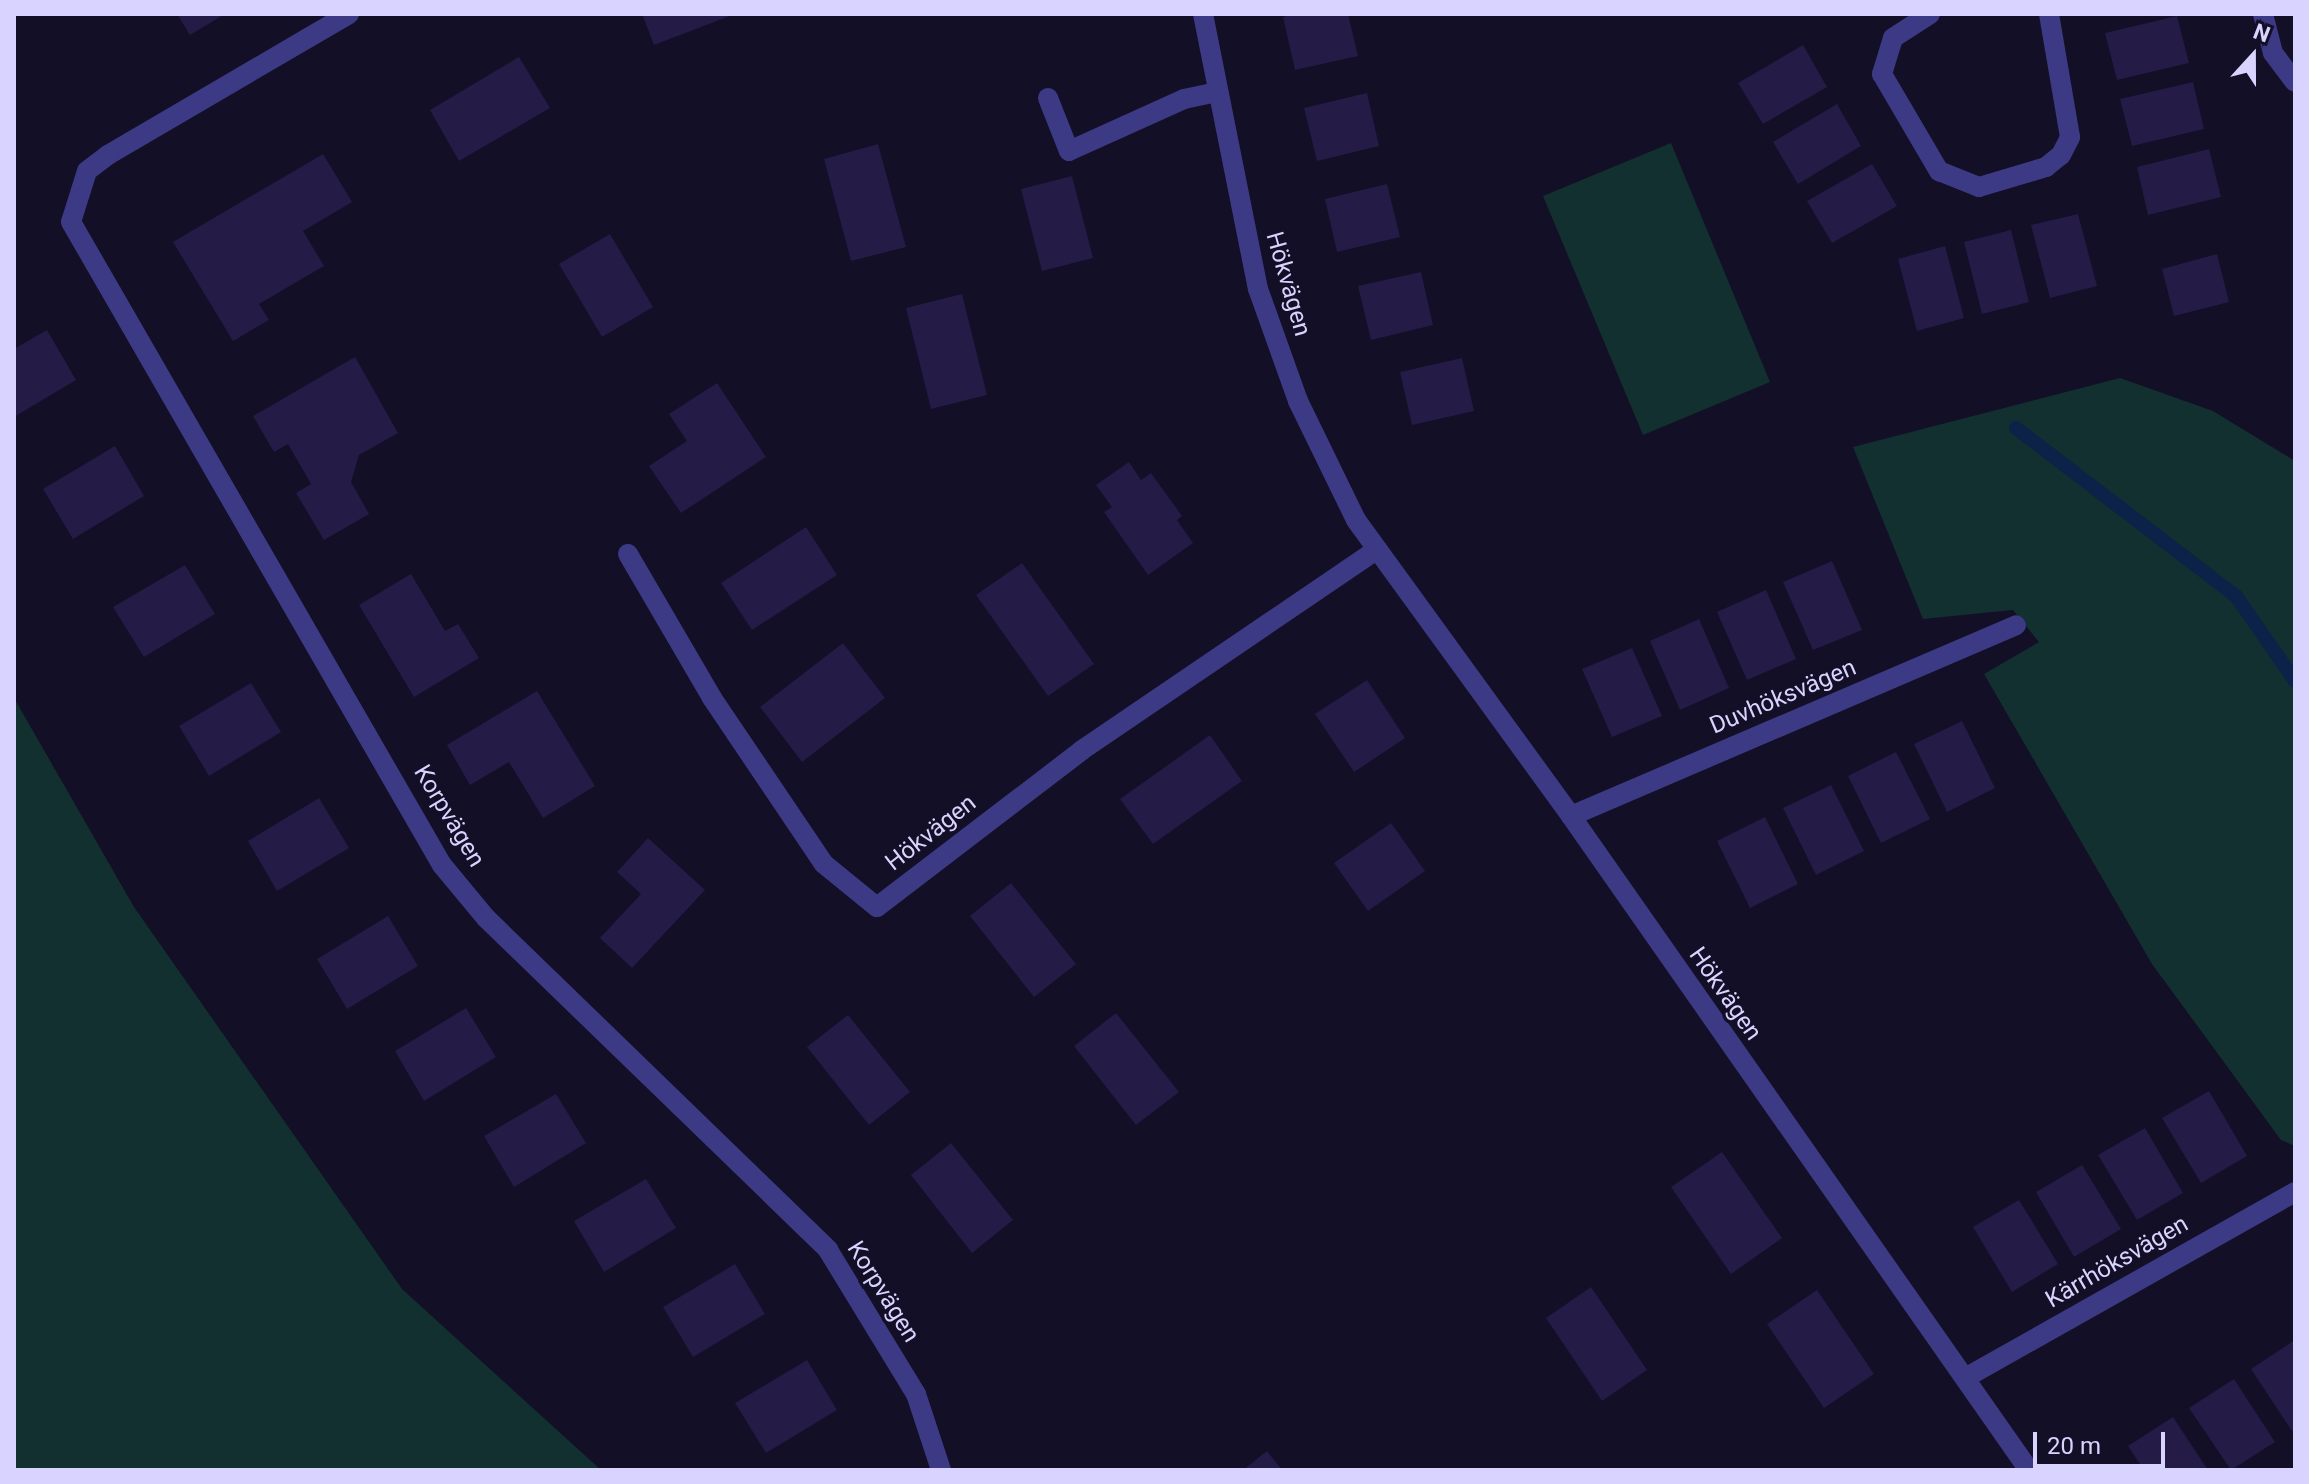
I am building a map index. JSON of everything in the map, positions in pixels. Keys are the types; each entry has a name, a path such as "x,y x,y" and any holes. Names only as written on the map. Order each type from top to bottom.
{"street":[{"name":"Korpvägen","path":"349,14 256,65 108,155 87,171 71,222 442,865 486,918 828,1250 916,1394 941,1470"},
{"name":"Hökvägen","path":"1203,14 1258,289 1298,401 1375,551 1571,816 2029,1470"},
{"path":"1930,14 1893,38 1882,74 1892,99 1939,171 1979,187 2046,167 2061,155 2070,137 2049,14"},
{"path":"2263,14 2273,53 2295,82"},
{"path":"1048,98 1069,151 1184,99 1217,92"},
{"name":"Hökvägen","path":"628,554 712,698 824,864 877,907 1082,750 1375,551"},
{"name":"Duvhöksvägen","path":"1571,816 2016,625"},
{"name":"Kärrhöksvägen","path":"1965,1378 2295,1192"}],"green space":[{"path":"1671,143 1770,382 1643,435 1543,196"},
{"path":"2120,378 2213,411 2295,461 2295,1146 2281,1140 2152,964 1984,674 2039,642 2013,610 1923,619 1853,447"},
{"path":"14,698 134,907 402,1289 601,1470 14,1470"}],"building":[{"path":"177,14 225,14 190,35"},
{"path":"642,14 735,14 654,45"},
{"path":"1294,14 1348,14 1358,56 1295,70 1283,17"},
{"path":"2177,16 2189,63 2117,80 2105,33"},
{"path":"1803,45 1827,87 1763,124 1738,83"},
{"path":"519,57 550,108 459,161 430,110"},
{"path":"2193,82 2204,129 2132,146 2120,99"},
{"path":"1367,93 1379,146 1317,161 1304,108"},
{"path":"1837,104 1861,146 1798,184 1773,142"},
{"path":"878,144 906,247 851,261 824,159"},
{"path":"2209,149 2221,197 2148,215 2137,167"},
{"path":"323,154 352,202 303,231 324,266 259,304 269,320 233,341 173,242"},
{"path":"1872,164 1897,206 1832,243 1807,201"},
{"path":"1072,176 1093,258 1042,271 1021,189"},
{"path":"1387,184 1400,237 1337,252 1325,199"},
{"path":"2078,214 2097,286 2050,298 2031,225"},
{"path":"2011,230 2029,302 1982,314 1964,242"},
{"path":"610,234 653,307 602,337 559,264"},
{"path":"1945,246 1964,318 1917,331 1898,259"},
{"path":"2217,254 2229,302 2174,316 2162,269"},
{"path":"1421,272 1433,325 1371,340 1358,286"},
{"path":"962,294 987,395 931,409 906,308"},
{"path":"47,330 76,380 14,417 14,349"},
{"path":"355,357 398,433 359,455 351,482 369,514 324,540 296,493 311,484 288,444 274,452 253,416"},
{"path":"1462,358 1474,411 1412,425 1400,372"},
{"path":"717,383 766,457 681,513 649,466 687,441 669,414"},
{"path":"115,446 144,496 73,539 43,489"},
{"path":"1129,462 1141,480 1151,473 1182,516 1177,520 1193,543 1148,575 1104,512 1112,507 1096,485"},
{"path":"806,527 837,575 752,630 721,583"},
{"path":"1832,561 1862,630 1813,650 1783,582"},
{"path":"1022,563 1094,664 1048,696 976,595"},
{"path":"185,565 215,614 144,657 113,607"},
{"path":"411,574 445,631 458,624 479,658 414,697 359,605"},
{"path":"1766,590 1796,659 1747,680 1717,612"},
{"path":"1699,619 1729,688 1680,710 1650,641"},
{"path":"843,643 885,698 802,762 760,707"},
{"path":"1632,648 1662,716 1612,737 1582,669"},
{"path":"1367,680 1405,738 1354,772 1315,714"},
{"path":"251,683 281,732 209,776 179,726"},
{"path":"537,691 595,786 543,818 509,762 470,785 447,745"},
{"path":"1962,721 1995,788 1947,812 1914,744"},
{"path":"1210,735 1242,781 1153,844 1120,799"},
{"path":"1896,752 1930,819 1881,843 1848,776"},
{"path":"1831,785 1864,851 1816,875 1783,808"},
{"path":"319,798 349,848 277,891 248,841"},
{"path":"1765,817 1798,884 1750,908 1717,841"},
{"path":"1391,823 1425,871 1368,911 1334,863"},
{"path":"648,838 705,890 632,968 600,938 641,894 617,872"},
{"path":"1011,883 1076,964 1034,997 970,916"},
{"path":"388,916 418,966 347,1009 317,959"},
{"path":"466,1008 496,1057 424,1101 395,1051"},
{"path":"1116,1013 1179,1092 1136,1125 1074,1046"},
{"path":"848,1015 910,1092 869,1125 807,1047"},
{"path":"2209,1091 2247,1156 2201,1183 2162,1118"},
{"path":"556,1094 586,1143 514,1187 484,1136"},
{"path":"2145,1128 2183,1193 2137,1220 2098,1155"},
{"path":"951,1143 1013,1220 972,1253 911,1175"},
{"path":"1722,1152 1782,1238 1731,1274 1671,1187"},
{"path":"2082,1165 2121,1229 2074,1257 2036,1192"},
{"path":"646,1179 676,1228 604,1272 574,1221"},
{"path":"2019,1200 2058,1264 2012,1292 1973,1227"},
{"path":"735,1264 765,1314 693,1357 663,1307"},
{"path":"1591,1287 1647,1370 1602,1401 1546,1318"},
{"path":"1817,1290 1874,1374 1824,1408 1767,1324"},
{"path":"2295,1340 2295,1429 2292,1431 2251,1369"},
{"path":"807,1360 837,1410 766,1453 735,1403"},
{"path":"2234,1379 2275,1442 2231,1470 2189,1408"},
{"path":"2173,1417 2208,1470 2144,1470 2128,1446"},
{"path":"1267,1451 1282,1470 1243,1470"}],"waterway":[{"path":"2016,428 2236,596 2295,681"}]}
